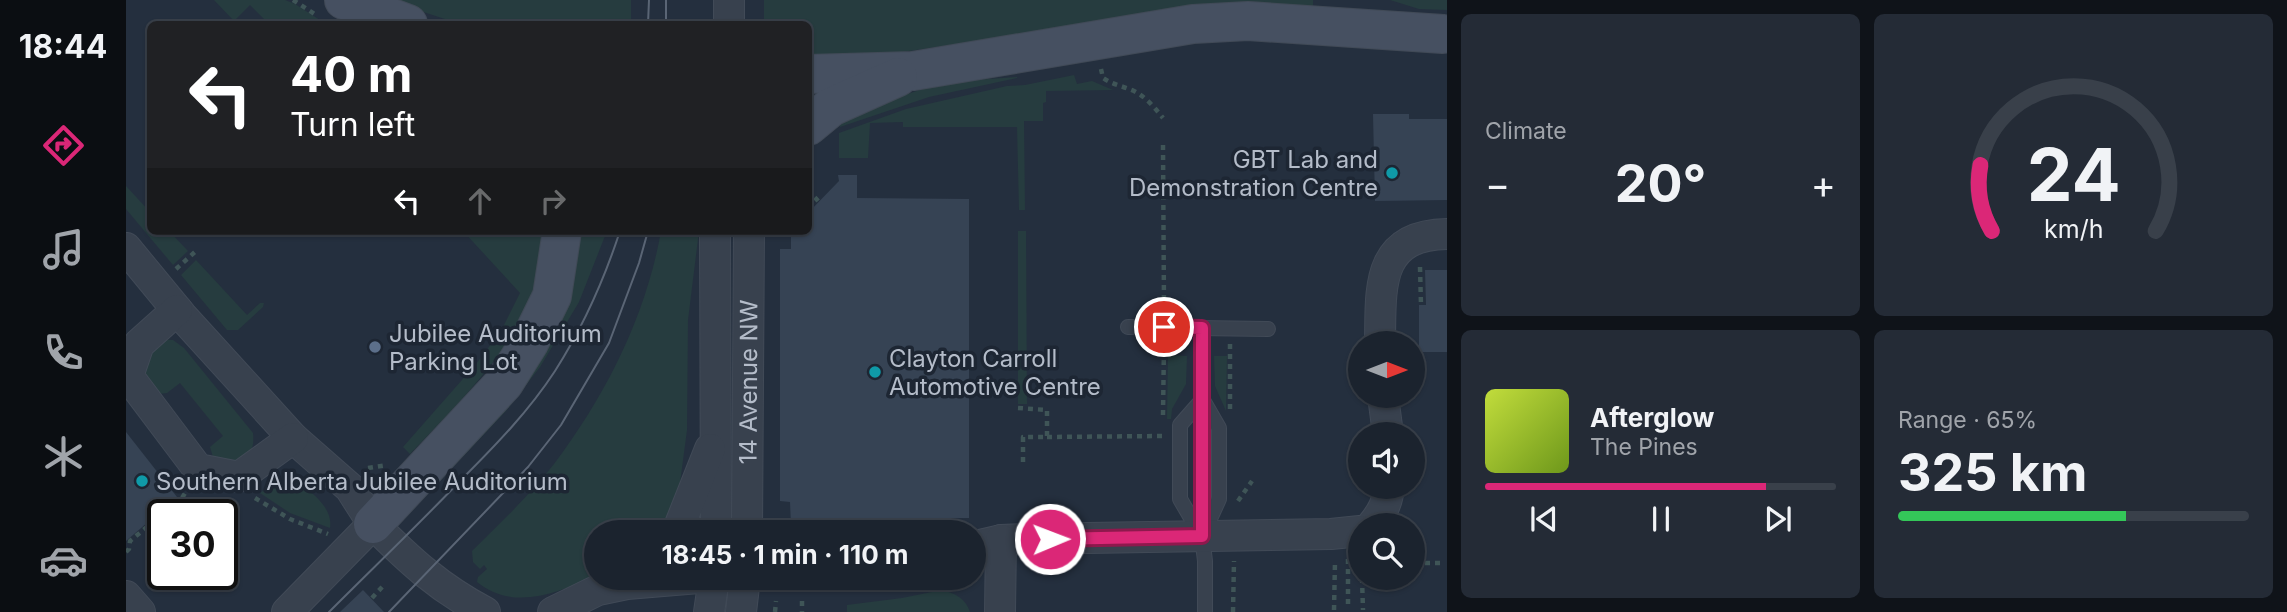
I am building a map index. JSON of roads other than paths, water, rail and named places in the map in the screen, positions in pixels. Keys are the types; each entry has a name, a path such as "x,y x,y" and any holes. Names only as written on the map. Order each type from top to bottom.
{"main road":[{"path":"1356,0 1445,35"},
{"path":"333,9 393,21"},
{"path":"812,74 913,71 1193,24 1248,21 1445,35"},
{"path":"812,123 831,107 913,71"},
{"path":"373,524 504,383 530,343 552,296 561,235"}],"street":[{"path":"729,0 729,21"},
{"path":"1380,331 1381,283 1392,257 1407,243 1431,234 1447,234"},
{"name":"14 Avenue NW","path":"715,235 716,520"},
{"name":"14 Avenue NW","path":"747,520 749,235"},
{"path":"126,248 177,310 293,438 350,488 373,524 425,574 455,597 485,612"},
{"path":"177,310 139,344 128,376 198,468 239,477 293,438"},
{"path":"682,520 716,432"},
{"path":"287,612 373,524"},
{"path":"1000,612 988,543 1331,534 1348,541"},
{"path":"553,612 598,590"},
{"path":"709,612 712,590"},
{"path":"741,612 744,590"},
{"path":"126,596 140,612"}],"lane":[{"path":"1128,327 1268,329"},
{"path":"1202,328 1202,400 1219,428 1219,499 1202,536"},
{"path":"1202,400 1180,425 1180,499 1202,536 1205,612"}],"tram line":[{"path":"648,21 649,0"},
{"path":"666,0 666,21"},
{"path":"329,612 486,454 534,400 555,371 584,320 619,235"},
{"path":"389,612 528,467 561,425 609,343 647,235"}],"place":[{"name":"GBT Lab and Demonstration Centre","path":"1392,173"},
{"name":"Jubilee Auditorium Parking Lot","path":"375,347"},
{"name":"Clayton Carroll Automotive Centre","path":"875,372"},
{"name":"Southern Alberta Jubilee Auditorium","path":"142,481"}]}
